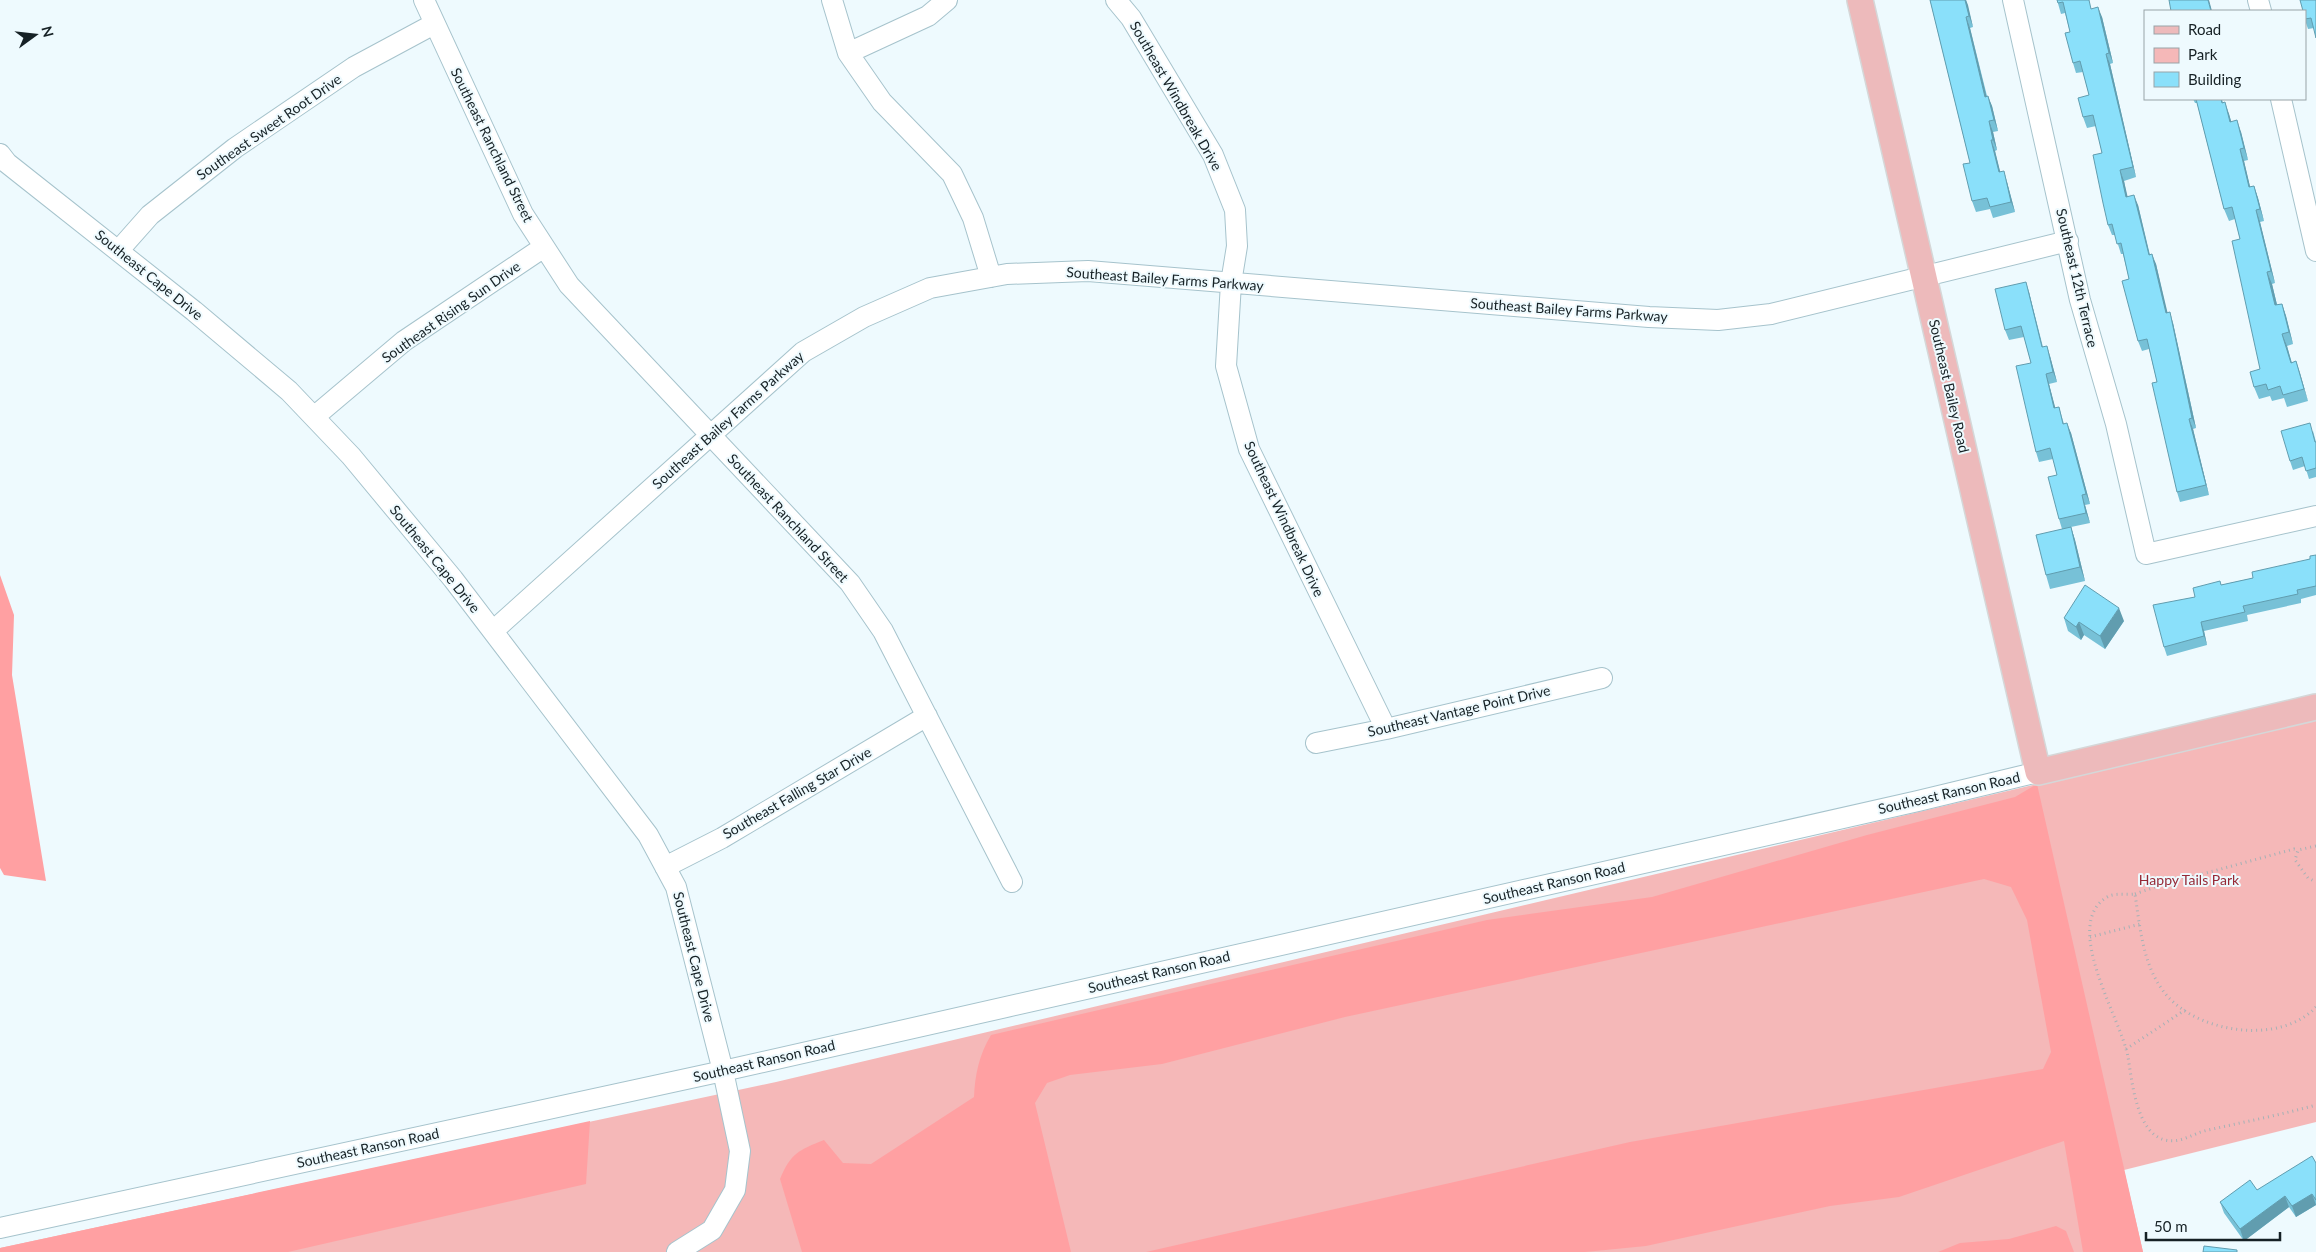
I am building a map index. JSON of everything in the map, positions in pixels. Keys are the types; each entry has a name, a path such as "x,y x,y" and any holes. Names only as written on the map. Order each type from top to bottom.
{"main road":[{"name":"Southeast Bailey Road","path":"1860,0 2038,772"},
{"name":"Southeast Ranson Road","path":"2038,772 2316,707"}],"street":[{"name":"Southeast Ranchland Street","path":"424,0 523,214 569,285 850,583 883,631 1012,882"},
{"path":"832,0 848,53 882,102 952,174 973,218 991,277"},
{"path":"848,53 928,16 947,0"},
{"name":"Southeast Windbreak Drive","path":"1116,0 1131,18 1213,155 1235,210 1237,246 1231,283 1226,366 1249,450 1386,729"},
{"name":"Southeast 12th Terrace","path":"2013,0 2080,300 2116,424 2146,554 2316,516"},
{"name":"Southeast Sweet Root Drive","path":"119,250 150,214 234,148 354,66 434,24"},
{"path":"2281,100 2316,251"},
{"name":"Southeast Cape Drive","path":"0,154 7,163 119,250 289,391 314,417 350,456 454,579 648,834 676,886 740,1151 735,1190 712,1230 677,1252"},
{"name":"Southeast Bailey Farms Parkway","path":"492,630 803,352 856,321 930,288 1007,274 1088,271 1639,316 1718,320 1771,314 2068,240"},
{"name":"Southeast Rising Sun Drive","path":"314,417 404,341 544,247"},
{"name":"Southeast Vantage Point Drive","path":"1316,743 1386,729 1602,678"},
{"name":"Southeast Falling Star Drive","path":"665,866 722,838 927,716"},
{"name":"Southeast Ranson Road","path":"0,1228 722,1071 1890,808 2038,772"}],"path":[{"path":"2316,846 2298,850 2294,849 2210,871 2135,894 2111,895 2099,903 2089,925 2090,951 2126,1049 2132,1092 2149,1129 2164,1140 2184,1140 2205,1131 2316,1106"},
{"path":"2298,850 2295,860 2308,878 2316,882"},
{"path":"2135,894 2146,959 2165,993 2186,1010 2228,1029 2272,1030 2309,1015 2316,1007"},
{"path":"2090,937 2140,924"},
{"path":"2126,1049 2186,1010"}],"green space":[{"name":"Happy Tails Park","path":"2316,720 2316,1122 2124,1170 2143,1252 0,1252 0,1248 776,1082 2037,784"}],"shaded area":[{"path":"0,575 14,615 12,675 46,881 4,875 0,868"},
{"path":"2037,784 2143,1252 2083,1252 2064,1141 1899,1197 1830,1206 1646,1246 1585,1252 1146,1252 1630,1142 2043,1069 2051,1052 2027,920 2011,887 1984,879 1345,1017 1162,1064 1070,1075 1047,1083 1035,1103 1071,1252 802,1252 780,1179 792,1158 802,1150 824,1140 843,1163 871,1164 974,1097 978,1065 991,1035 1487,920 1652,897 1867,835 2015,797"},
{"path":"590,1121 586,1184 288,1252 0,1252 0,1248"},
{"path":"2056,1226 2066,1231 2074,1252 1938,1252 1960,1243 2009,1239"}],"building":[{"path":"1930,0 1965,0 1969,16 1966,17 1985,97 1988,96 1994,120 1989,121 1993,140 1991,140 1999,172 2004,171 2011,202 1990,207 1987,198 1972,201 1963,164 1970,163"},
{"path":"2057,0 2089,0 2091,9 2098,7 2109,53 2106,54 2133,167 2120,170 2126,197 2134,195 2149,255 2152,254 2166,313 2170,312 2192,418 2189,419 2206,485 2177,492 2152,383 2157,382 2147,339 2138,341 2122,281 2129,279 2121,243 2117,244 2112,224 2108,225 2103,203 2093,155 2102,153 2093,115 2083,117 2078,98 2089,95 2080,61 2073,63 2065,33 2070,32 2063,2 2058,3"},
{"path":"2169,0 2208,0 2211,10 2171,10"},
{"path":"2300,0 2316,0 2316,38 2311,18 2306,19 2306,10 2303,10"},
{"path":"2196,100 2221,100 2222,103 2225,102 2230,122 2237,120 2244,148 2240,149 2249,187 2254,186 2260,209 2256,210 2271,271 2267,272 2275,305 2282,304 2289,332 2282,334 2291,363 2296,361 2304,389 2283,395 2280,386 2268,390 2266,384 2254,387 2250,372 2260,369 2232,241 2240,239 2232,207 2224,209"},
{"path":"2026,282 2042,347 2047,346 2053,372 2046,374 2054,408 2059,407 2063,424 2067,423 2086,494 2082,495 2086,513 2059,519 2048,477 2057,475 2050,448 2036,452 2016,366 2031,363 2021,326 2005,330 1995,289"},
{"path":"2310,423 2316,442 2316,468 2306,471 2302,457 2290,461 2281,431"},
{"path":"2071,527 2080,567 2046,575 2036,535"},
{"path":"2316,555 2316,586 2297,590 2298,594 2243,606 2245,612 2201,622 2204,636 2164,647 2153,605 2195,597 2193,588 2220,581 2221,585 2253,578 2252,572 2310,559 2310,556"},
{"path":"2085,585 2119,608 2100,636 2079,622 2076,627 2064,618"},
{"path":"2312,1156 2316,1163 2316,1200 2312,1194 2292,1206 2285,1196 2240,1229 2220,1202 2250,1180 2257,1190"},
{"path":"2204,1246 2237,1250 2237,1252 2203,1252"}]}
